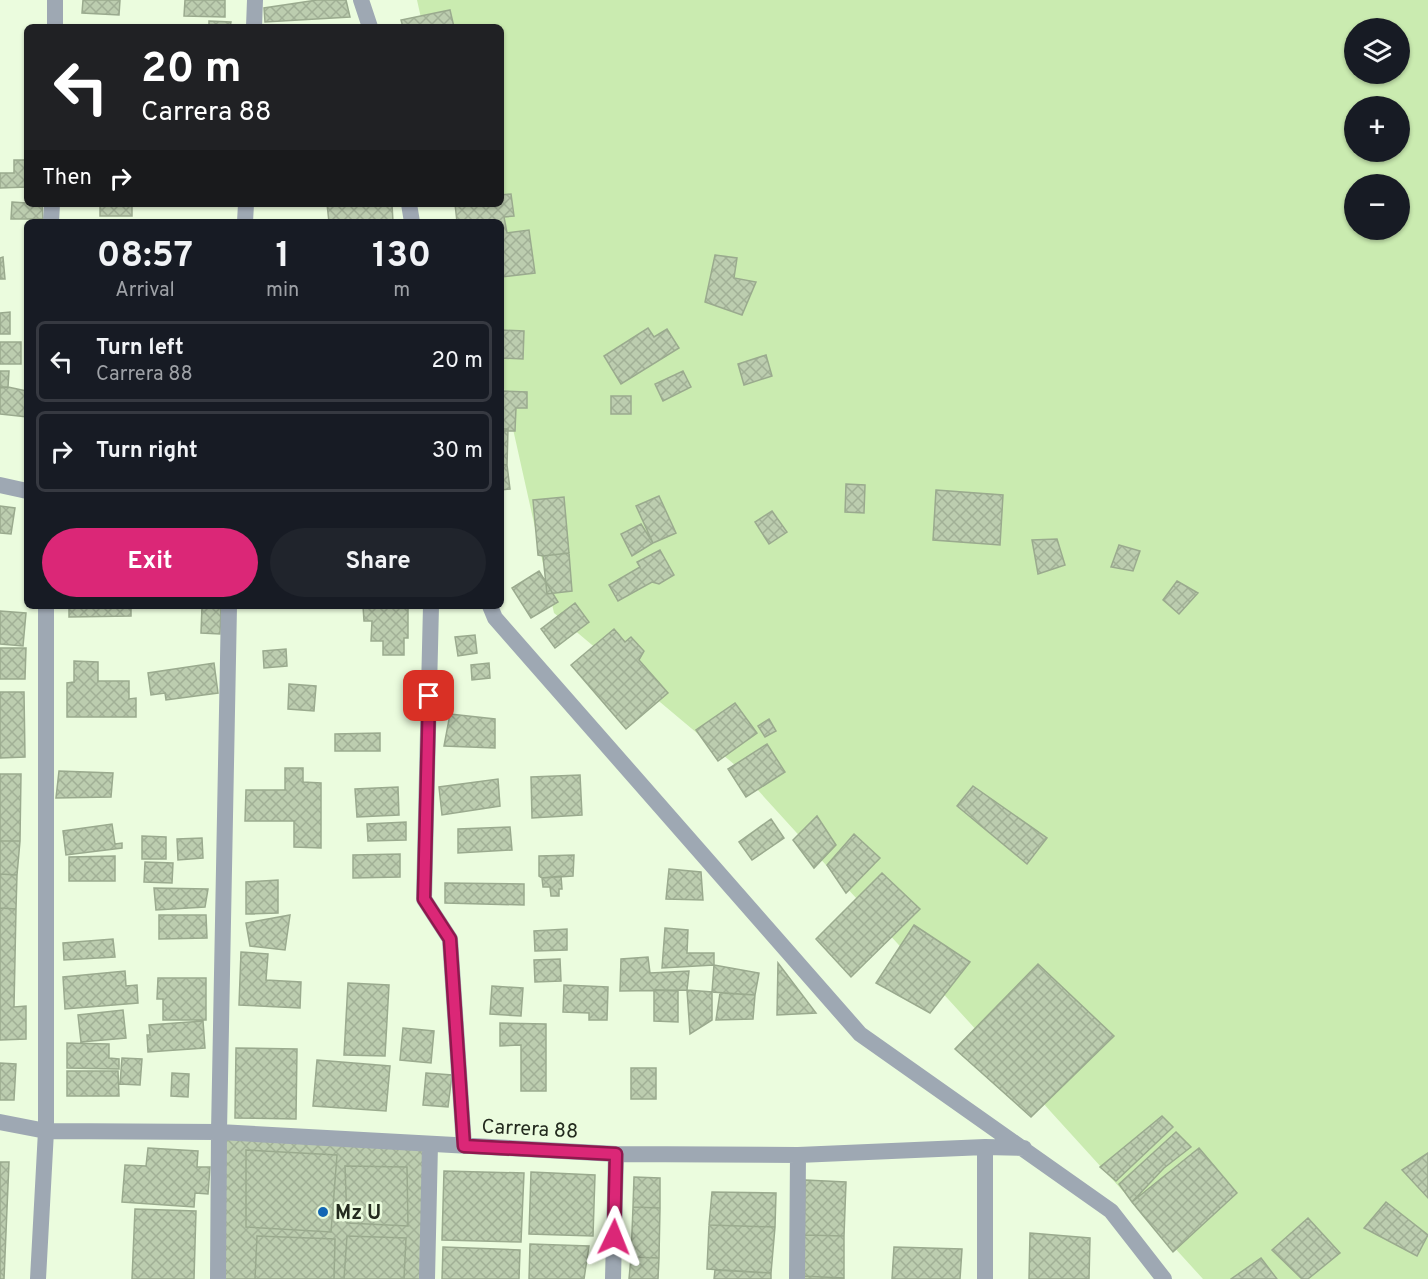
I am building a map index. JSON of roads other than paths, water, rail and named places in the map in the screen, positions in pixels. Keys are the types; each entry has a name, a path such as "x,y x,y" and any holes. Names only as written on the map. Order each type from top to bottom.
{"street":[{"path":"55,0 55,24"},
{"path":"254,24 255,0"},
{"path":"360,0 369,24"},
{"path":"0,485 24,490"},
{"path":"38,1279 46,1131 46,609"},
{"path":"218,1279 229,609"},
{"path":"431,609 424,899 450,939 464,1146"},
{"path":"491,609 495,618 860,1034 1111,1211 1164,1279"},
{"name":"Carrera 88","path":"0,1122 46,1131 219,1132 616,1154 798,1155 985,1147 1023,1148"},
{"path":"427,1279 430,1144"},
{"path":"984,1279 985,1147"},
{"path":"613,1279 616,1154"},
{"path":"797,1279 798,1155"}],"place":[{"name":"Mz U","path":"323,1212"}]}
